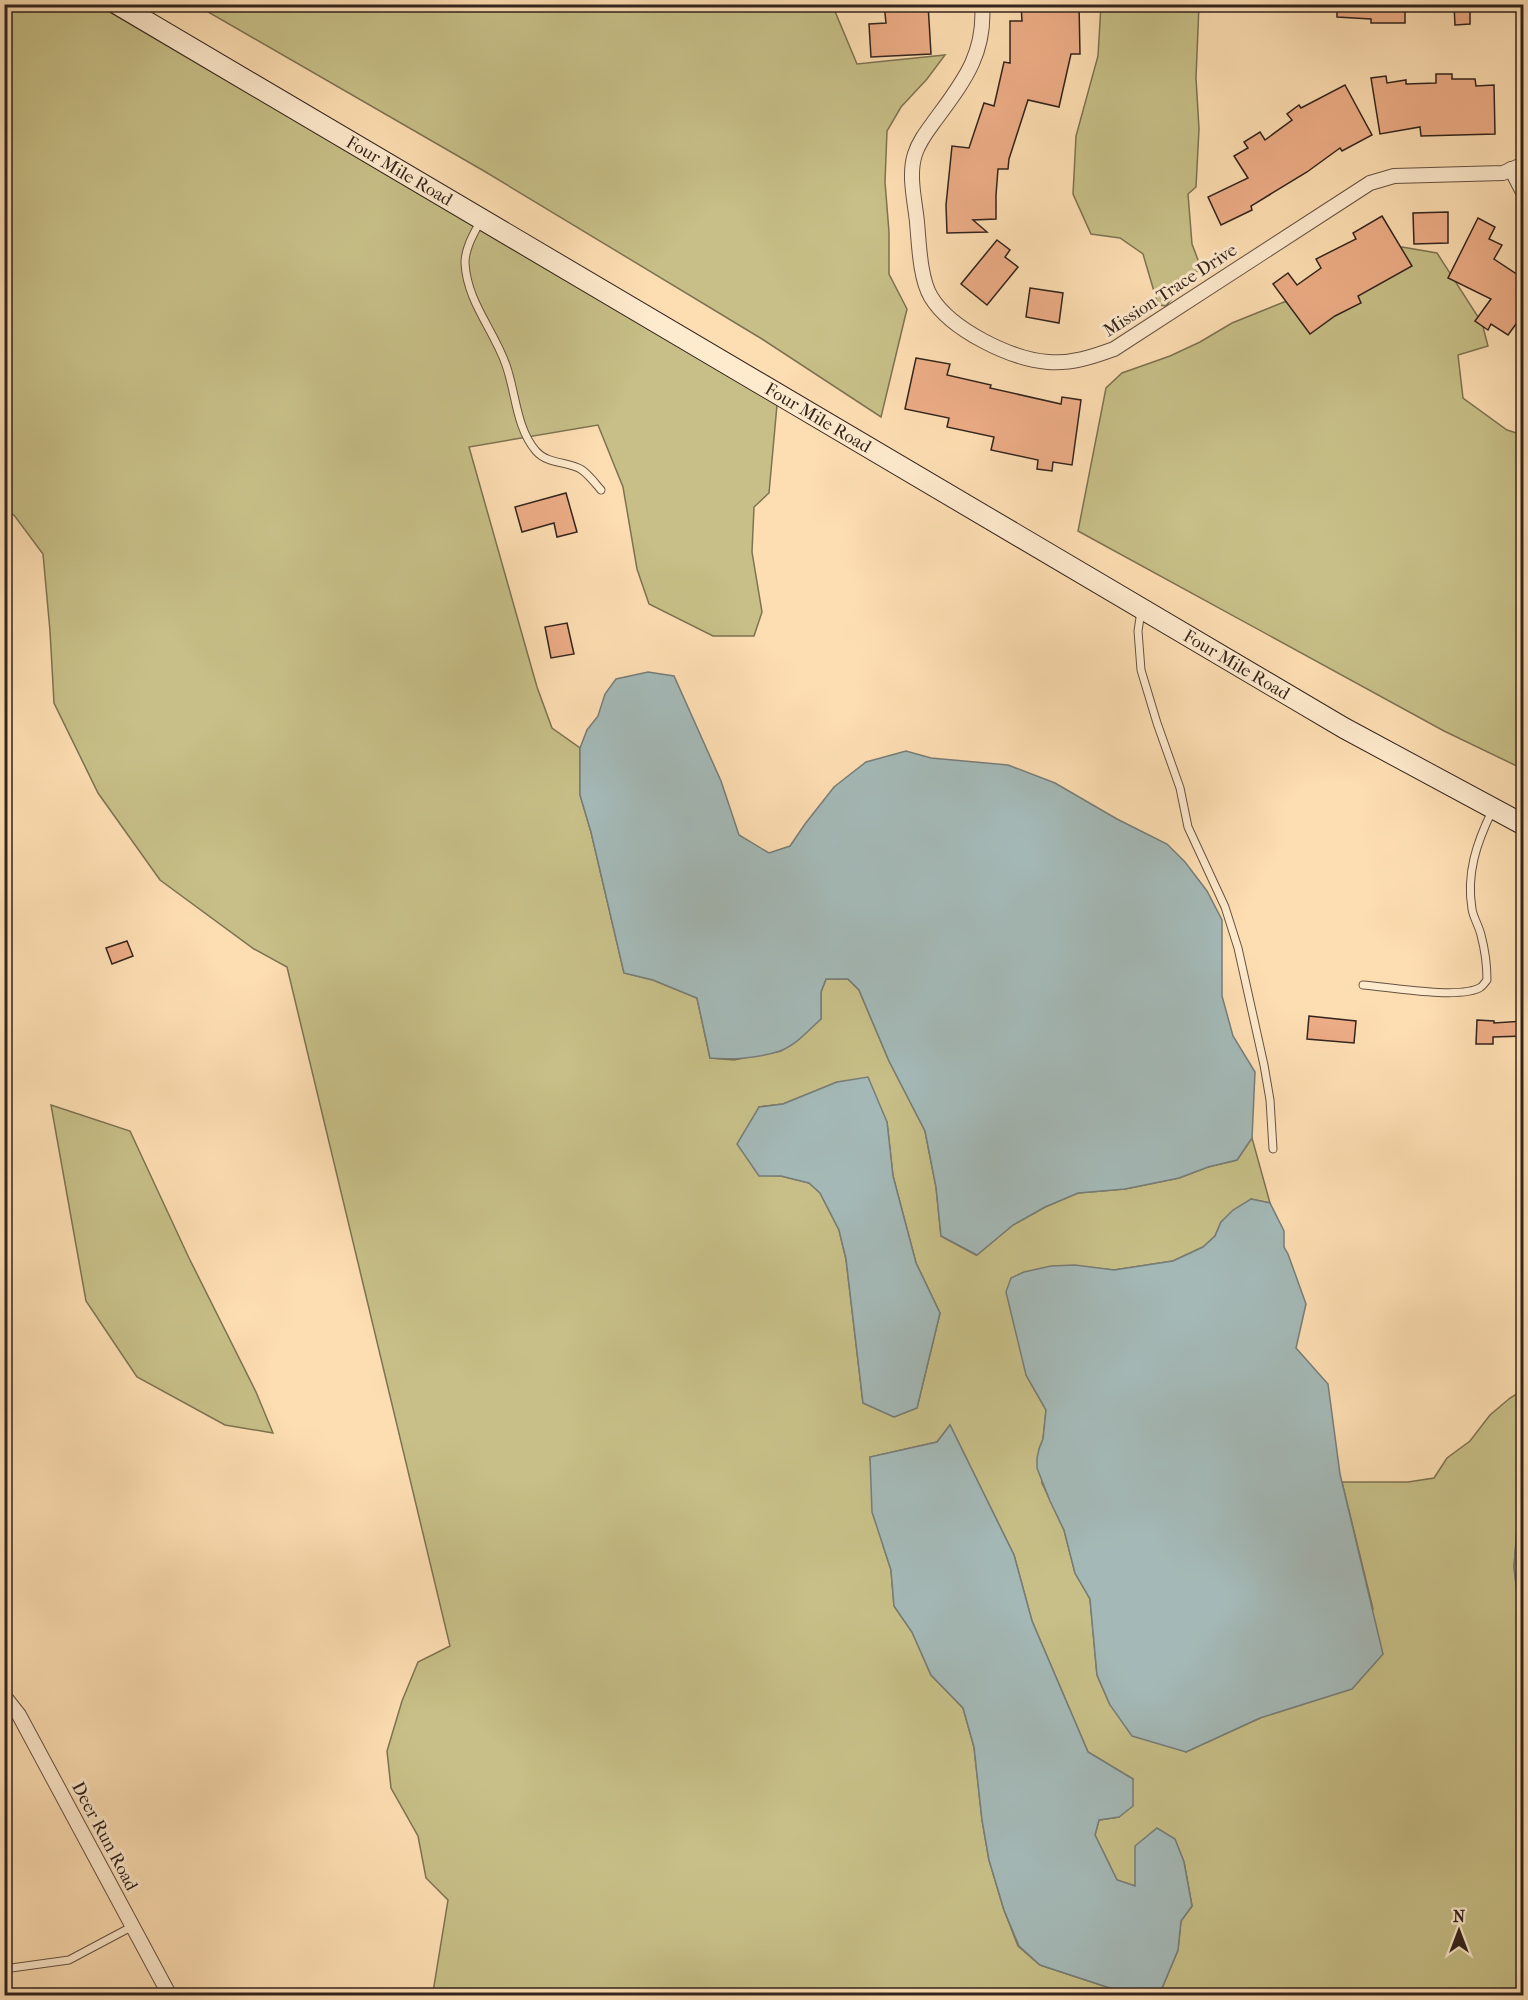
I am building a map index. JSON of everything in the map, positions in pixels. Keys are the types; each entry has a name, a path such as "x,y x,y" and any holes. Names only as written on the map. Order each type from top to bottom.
{"main road":[{"name":"Four Mile Road","path":"117,4 1344,728 1524,825"}],"street":[{"name":"Mission Trace Drive","path":"982,4 979,46 969,72 921,140 914,156 912,173 921,263 931,297 947,315 975,335 1016,356 1048,362 1081,360 1114,349 1370,183 1394,176 1503,173 1517,167"},
{"path":"1517,167 1524,194"},
{"name":"Deer Run Road","path":"7,1706 19,1715 170,1995"}],"lane":[{"path":"481,219 465,260 467,275 473,300 506,364 526,436 538,453 554,462 581,469 601,490"},
{"path":"1141,608 1138,631 1141,670 1180,788 1188,827 1225,907 1238,948 1270,1100 1272,1149"},
{"path":"1363,985 1437,992 1467,992 1482,987 1487,980 1486,960 1481,933 1472,910 1470,881 1479,839 1493,808"},
{"path":"4,1969 69,1960 133,1926"}],"shaded area":[{"path":"4,5 98,5 777,405 769,493 754,507 752,552 762,612 754,636 713,636 649,604 637,569 623,487 598,425 469,447 537,687 552,728 580,748 580,795 624,973 653,980 697,998 710,1058 734,1060 781,1051 821,1019 821,992 826,979 848,979 859,990 889,1061 925,1131 936,1187 941,1236 976,1255 1013,1225 1045,1207 1078,1193 1125,1189 1179,1178 1208,1167 1237,1160 1252,1138 1270,1203 1251,1199 1221,1222 1215,1236 1203,1247 1173,1261 1114,1270 1075,1266 1026,1375 1046,1410 1043,1439 1039,1449 1042,1483 1064,1530 1075,1573 1090,1599 1097,1675 1110,1705 1186,1752 1260,1718 1373,1609 1342,1482 1408,1482 1434,1478 1447,1458 1470,1441 1490,1415 1523,1390 1523,1498 1518,1516 1514,1567 1524,1647 1518,1785 1524,1826 1523,1995 435,1995 433,1992 448,1900 426,1878 418,1836 391,1788 387,1751 402,1701 418,1662 450,1646 287,967 254,949 160,880 98,793 54,703 43,554 14,515 5,511","holes":["837,1082 887,1122 893,1176 916,1263 940,1313 917,1408 894,1417 863,1403 846,1259 839,1230 820,1193 809,1183 781,1176 759,1175 759,1107 783,1104","950,1425 1014,1555 1032,1621 1088,1752 1133,1779 1119,1817 1099,1820 1095,1835 1117,1880 1135,1886 1157,1829 1175,1840 1184,1862 1192,1906 1181,1921 1178,1950 1160,1993 1116,1990 1040,1965 1018,1946 1004,1910 989,1860 974,1747 963,1708 931,1675 912,1632 894,1606 891,1570 883,1545 870,1457 937,1442"]},
{"path":"196,5 834,5 857,64 945,55 901,107 887,131 885,182 889,232 889,274 907,309 881,417 762,339 484,171"},
{"path":"1101,5 1199,5 1196,78 1199,129 1196,187 1188,194 1192,244 1201,268 1181,287 1166,306 1158,305 1143,254 1120,238 1091,234 1073,194 1076,136 1098,56"},
{"path":"1402,247 1437,253 1482,323 1488,346 1458,355 1463,398 1507,430 1523,435 1523,769 1444,731 1078,531 1106,388 1122,373 1170,356 1232,323 1284,302 1319,298 1381,265"},
{"path":"648,672 674,676 721,781 739,835 769,853 790,846 834,787 866,762 906,751 931,758 1008,765 1055,783 1117,819 1167,844 1185,862 1207,891 1222,920 1222,996 1233,1036 1255,1072 1252,1138 1237,1160 1208,1167 1179,1178 1125,1189 1078,1193 1045,1207 1013,1225 977,1255 941,1236 936,1187 925,1131 889,1061 859,990 848,979 826,979 821,992 821,1019 786,1048 754,1057 710,1058 697,998 653,980 624,973 580,795 580,748 587,730 598,716 605,694 616,679"},
{"path":"868,1077 887,1122 893,1176 916,1263 940,1313 917,1408 894,1417 863,1403 846,1259 839,1230 820,1193 809,1183 781,1176 759,1176 737,1144 759,1107 783,1104 837,1082"},
{"path":"51,1105 130,1131 189,1258 256,1392 273,1433 225,1425 137,1377 86,1301"},
{"path":"1251,1199 1270,1203 1284,1231 1284,1247 1306,1304 1296,1348 1328,1384 1340,1474 1383,1654 1352,1689 1260,1718 1186,1752 1132,1736 1110,1705 1097,1675 1090,1599 1075,1573 1064,1530 1037,1468 1046,1410 1026,1375 1006,1292 1011,1278 1024,1272 1051,1266 1075,1265 1114,1270 1173,1261 1203,1247 1215,1236 1221,1222 1233,1210"},
{"path":"950,1425 1014,1555 1032,1621 1088,1752 1133,1779 1133,1806 1119,1817 1099,1820 1095,1835 1117,1880 1135,1886 1135,1846 1157,1828 1175,1839 1184,1862 1192,1906 1181,1921 1178,1950 1160,1993 1116,1990 1040,1965 1019,1946 1004,1910 989,1860 974,1747 963,1708 931,1675 912,1632 894,1606 891,1570 872,1512 870,1457 937,1442"},
{"path":"1523,1498 1523,1647 1514,1567 1518,1516"},
{"path":"1523,1680 1523,1826 1518,1785"}],"building":[{"path":"884,4 928,4 931,54 871,57 869,24 886,23"},
{"path":"1021,4 1079,4 1080,54 1071,54 1059,107 1028,100 1009,159 1008,169 998,169 996,219 973,220 987,232 947,233 946,205 952,146 969,148 984,103 994,106 1004,62 1010,63 1010,21 1022,21"},
{"path":"1337,4 1405,4 1405,23 1371,23 1371,19 1337,17"},
{"path":"1454,4 1470,4 1470,24 1455,25"},
{"path":"1436,74 1452,74 1452,79 1475,79 1476,86 1494,85 1495,134 1421,136 1420,127 1380,134 1371,78 1386,76 1387,83 1406,80 1406,84 1436,83"},
{"path":"1345,85 1372,135 1342,151 1340,148 1307,172 1251,206 1252,210 1221,225 1208,197 1248,178 1234,156 1248,148 1244,142 1260,132 1265,140 1292,120 1287,114 1299,105 1301,108"},
{"path":"1448,212 1448,243 1414,244 1413,213"},
{"path":"1382,216 1412,266 1358,296 1361,303 1335,316 1310,334 1273,284 1288,273 1297,285 1321,268 1316,259 1356,239 1353,233"},
{"path":"1478,218 1495,227 1489,239 1502,245 1494,259 1524,279 1524,313 1508,335 1491,324 1488,330 1475,321 1491,299 1448,278"},
{"path":"997,240 1010,250 1005,257 1018,267 987,305 961,284"},
{"path":"1030,288 1063,293 1059,323 1026,317"},
{"path":"916,358 950,364 947,375 991,385 990,388 1061,404 1062,397 1081,400 1072,465 1053,462 1052,471 1037,469 1038,460 991,450 994,437 947,427 949,418 905,409"},
{"path":"566,493 577,532 557,537 554,523 522,532 515,507"},
{"path":"567,623 574,654 551,658 545,627"},
{"path":"127,941 133,956 112,964 106,948"},
{"path":"1309,1016 1356,1021 1354,1043 1307,1039"},
{"path":"1477,1020 1494,1021 1494,1023 1524,1021 1524,1036 1493,1037 1493,1044 1476,1044"}]}
